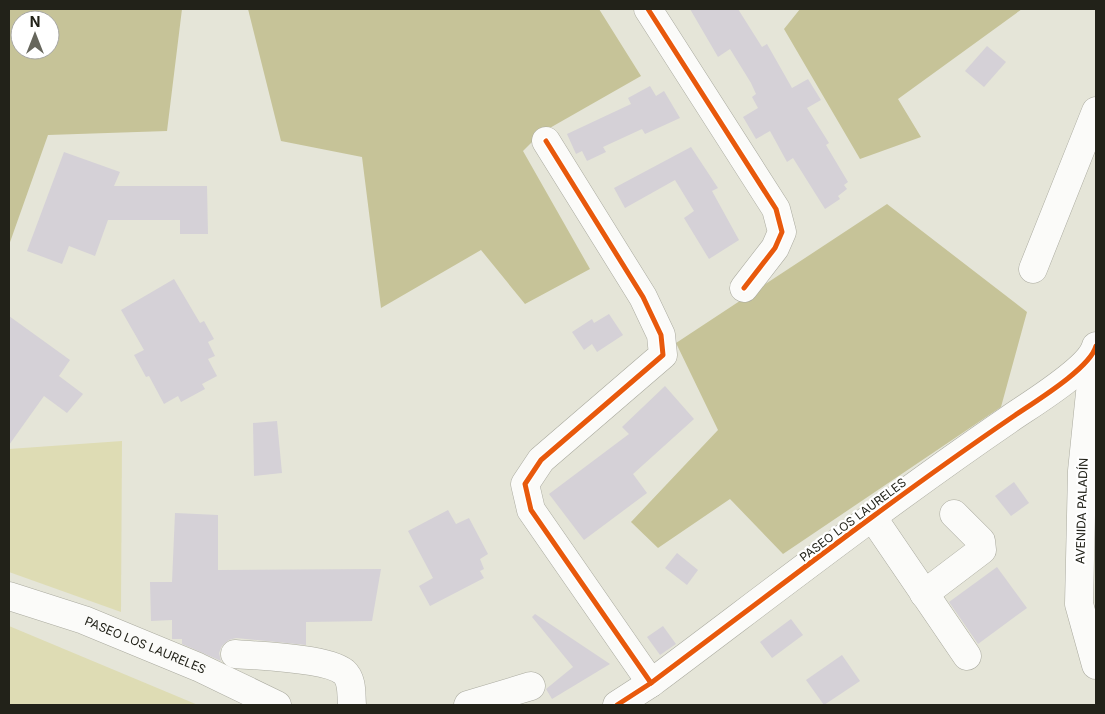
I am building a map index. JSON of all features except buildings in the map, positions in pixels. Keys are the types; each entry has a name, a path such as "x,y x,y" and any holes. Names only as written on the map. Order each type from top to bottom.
{"street":[{"path":"648,9 776,209 782,232 775,248 744,288"},
{"path":"1033,269 1096,111"},
{"path":"546,141 643,297 661,335 663,355 654,365 540,460 526,484 530,510 651,683"},
{"name":"PASEO LOS LAURELES","path":"617,705 651,683 962,451 1064,381 1095,350"},
{"name":"AVENIDA PALADÍN","path":"1095,350 1082,471 1080,604 1096,665"},
{"path":"924,594 982,550 981,541 954,514"},
{"path":"873,518 967,656"},
{"name":"PASEO LOS LAURELES","path":"9,596 84,620 198,667 277,705"},
{"path":"235,654 324,663 344,673 350,683 352,705"},
{"path":"468,705 531,686"}],"shaded area":[{"path":"9,9 182,9 167,131 48,135 9,245"},
{"path":"248,9 599,9 641,76 541,133 523,151 590,269 525,304 481,250 381,308 362,157 281,141"},
{"path":"800,9 1022,9 898,99 921,137 860,159 784,29"},
{"path":"887,204 1027,312 1001,407 783,554 730,499 658,548 631,522 718,430 676,343"},
{"path":"122,441 121,612 9,572 9,449"},
{"path":"9,626 198,705 9,705"}],"cycle path":[{"path":"648,9 776,209 782,232 775,248 744,288"},
{"path":"546,141 643,297 661,335 663,355 541,460 525,484 531,510 651,683"},
{"path":"617,705 651,683 920,482 1059,385 1083,365 1096,346"}]}
